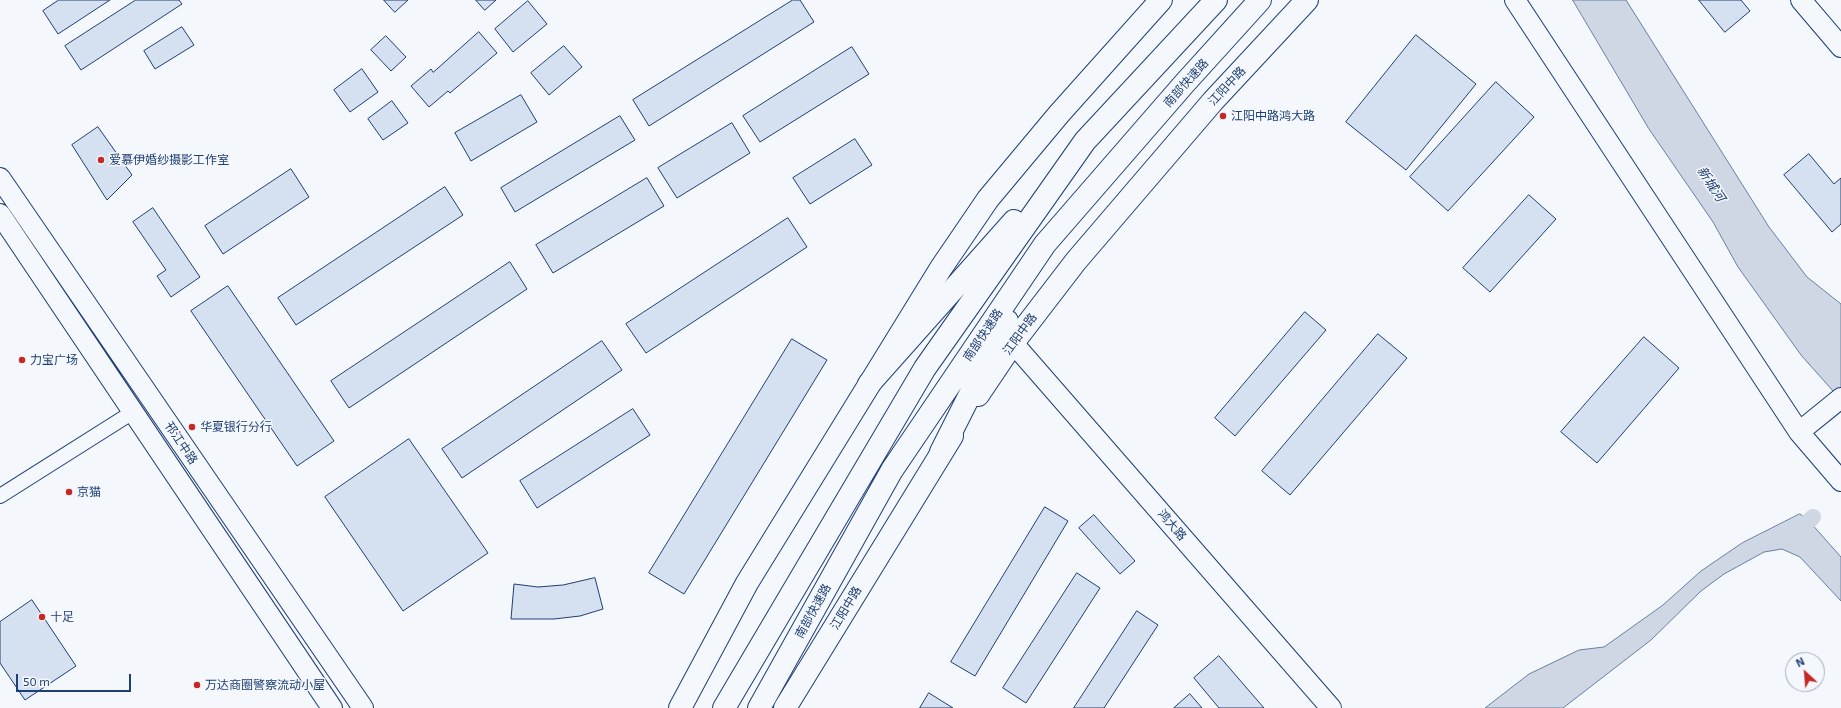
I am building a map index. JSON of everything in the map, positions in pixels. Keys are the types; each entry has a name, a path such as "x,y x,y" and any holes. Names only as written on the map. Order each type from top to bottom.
{"main road":[{"path":"680,708 747,583 941,268 988,199 1059,114 1161,0"},
{"path":"870,384 1085,141 1216,0"},
{"name":"南部快速路","path":"759,708 892,470 1045,244 1184,84 1260,0"},
{"name":"江阳中路","path":"785,708 941,452 1013,343 1076,261 1208,107 1307,0"},
{"path":"1515,0 1799,432 1841,480"},
{"path":"1801,0 1841,47"},
{"path":"724,708 925,368 1085,141"},
{"name":"邗江中路","path":"0,178 363,708"},
{"name":"邗江中路","path":"0,214 332,708"},
{"path":"941,452 1045,244"},
{"name":"鸿大路","path":"1013,343 1331,708"},
{"path":"1799,432 1835,403"}],"street":[{"path":"0,496 133,412"}],"water":[{"name":"新城河","path":"1573,0 1626,0 1769,227 1807,277 1841,304 1841,400 1801,355 1738,267 1713,222 1649,129"},
{"path":"1800,514 1809,521 1841,557 1841,601 1800,557 1782,549 1764,552 1724,574 1701,591 1651,640 1563,708 1485,708 1529,674 1579,650 1604,647 1663,605 1701,571 1742,543"}],"building":[{"path":"59,0 110,0 58,34 43,11"},
{"path":"136,0 179,0 182,4 81,70 65,46"},
{"path":"384,0 408,0 395,12"},
{"path":"476,0 496,0 485,10"},
{"path":"793,0 800,0 814,22 649,126 633,100"},
{"path":"1699,0 1741,0 1750,11 1725,32"},
{"path":"528,1 547,24 513,52 495,29"},
{"path":"182,27 194,45 155,69 144,51"},
{"path":"479,32 497,53 450,93 448,91 429,107 411,86 431,69 433,72"},
{"path":"1416,35 1476,84 1406,170 1346,122"},
{"path":"386,36 406,57 391,71 371,50"},
{"path":"564,46 582,67 549,95 531,73"},
{"path":"852,47 869,74 760,142 743,116"},
{"path":"362,69 378,92 350,112 334,90"},
{"path":"1496,82 1534,117 1448,211 1410,177"},
{"path":"521,95 537,122 471,161 455,133"},
{"path":"392,101 408,123 383,140 368,119"},
{"path":"620,116 635,140 515,212 501,188"},
{"path":"732,123 750,153 677,198 658,168"},
{"name":"爱慕伊婚纱摄影工作室","path":"98,127 132,175 107,200 72,145"},
{"path":"855,139 872,165 810,204 793,178"},
{"path":"1809,154 1834,184 1841,178 1841,224 1832,232 1784,175"},
{"path":"291,169 309,197 223,254 205,226"},
{"path":"647,178 664,206 553,273 536,245"},
{"path":"445,187 463,215 296,325 278,298"},
{"path":"1529,195 1556,219 1490,292 1463,268"},
{"path":"153,208 200,277 171,297 157,276 166,270 133,222"},
{"path":"788,218 807,247 646,353 626,324"},
{"path":"510,262 527,289 349,408 331,381"},
{"path":"228,286 334,441 297,466 191,311"},
{"path":"1305,312 1326,330 1235,436 1215,418"},
{"path":"1378,334 1407,358 1290,495 1262,471"},
{"path":"1644,337 1679,368 1597,463 1561,432"},
{"path":"792,339 827,360 684,594 649,573"},
{"path":"602,341 622,370 462,478 442,449"},
{"path":"633,409 650,435 537,508 520,481"},
{"path":"409,439 488,553 403,611 325,497"},
{"path":"1045,507 1068,521 975,676 951,662"},
{"path":"1094,515 1135,561 1120,574 1079,528"},
{"path":"1077,573 1100,588 1026,703 1003,688"},
{"path":"595,578 603,609 580,616 554,619 511,619 514,584 538,587 563,585"},
{"path":"32,600 76,666 25,700 0,663 0,622"},
{"path":"1137,611 1158,625 1104,708 1074,708"},
{"path":"1219,656 1264,708 1219,708 1194,678"},
{"path":"929,693 953,708 920,708"},
{"path":"1190,694 1202,708 1174,708"}],"waterway":[{"path":"1809,521 1813,517"}],"place":[{"name":"江阳中路鸿大路","path":"1223,116"},
{"name":"爱慕伊婚纱摄影工作室","path":"101,160"},
{"name":"力宝广场","path":"22,360"},
{"name":"华夏银行分行","path":"192,427"},
{"name":"京猫","path":"69,492"},
{"name":"十足","path":"42,617"},
{"name":"万达商圈警察流动小屋","path":"197,685"}]}
